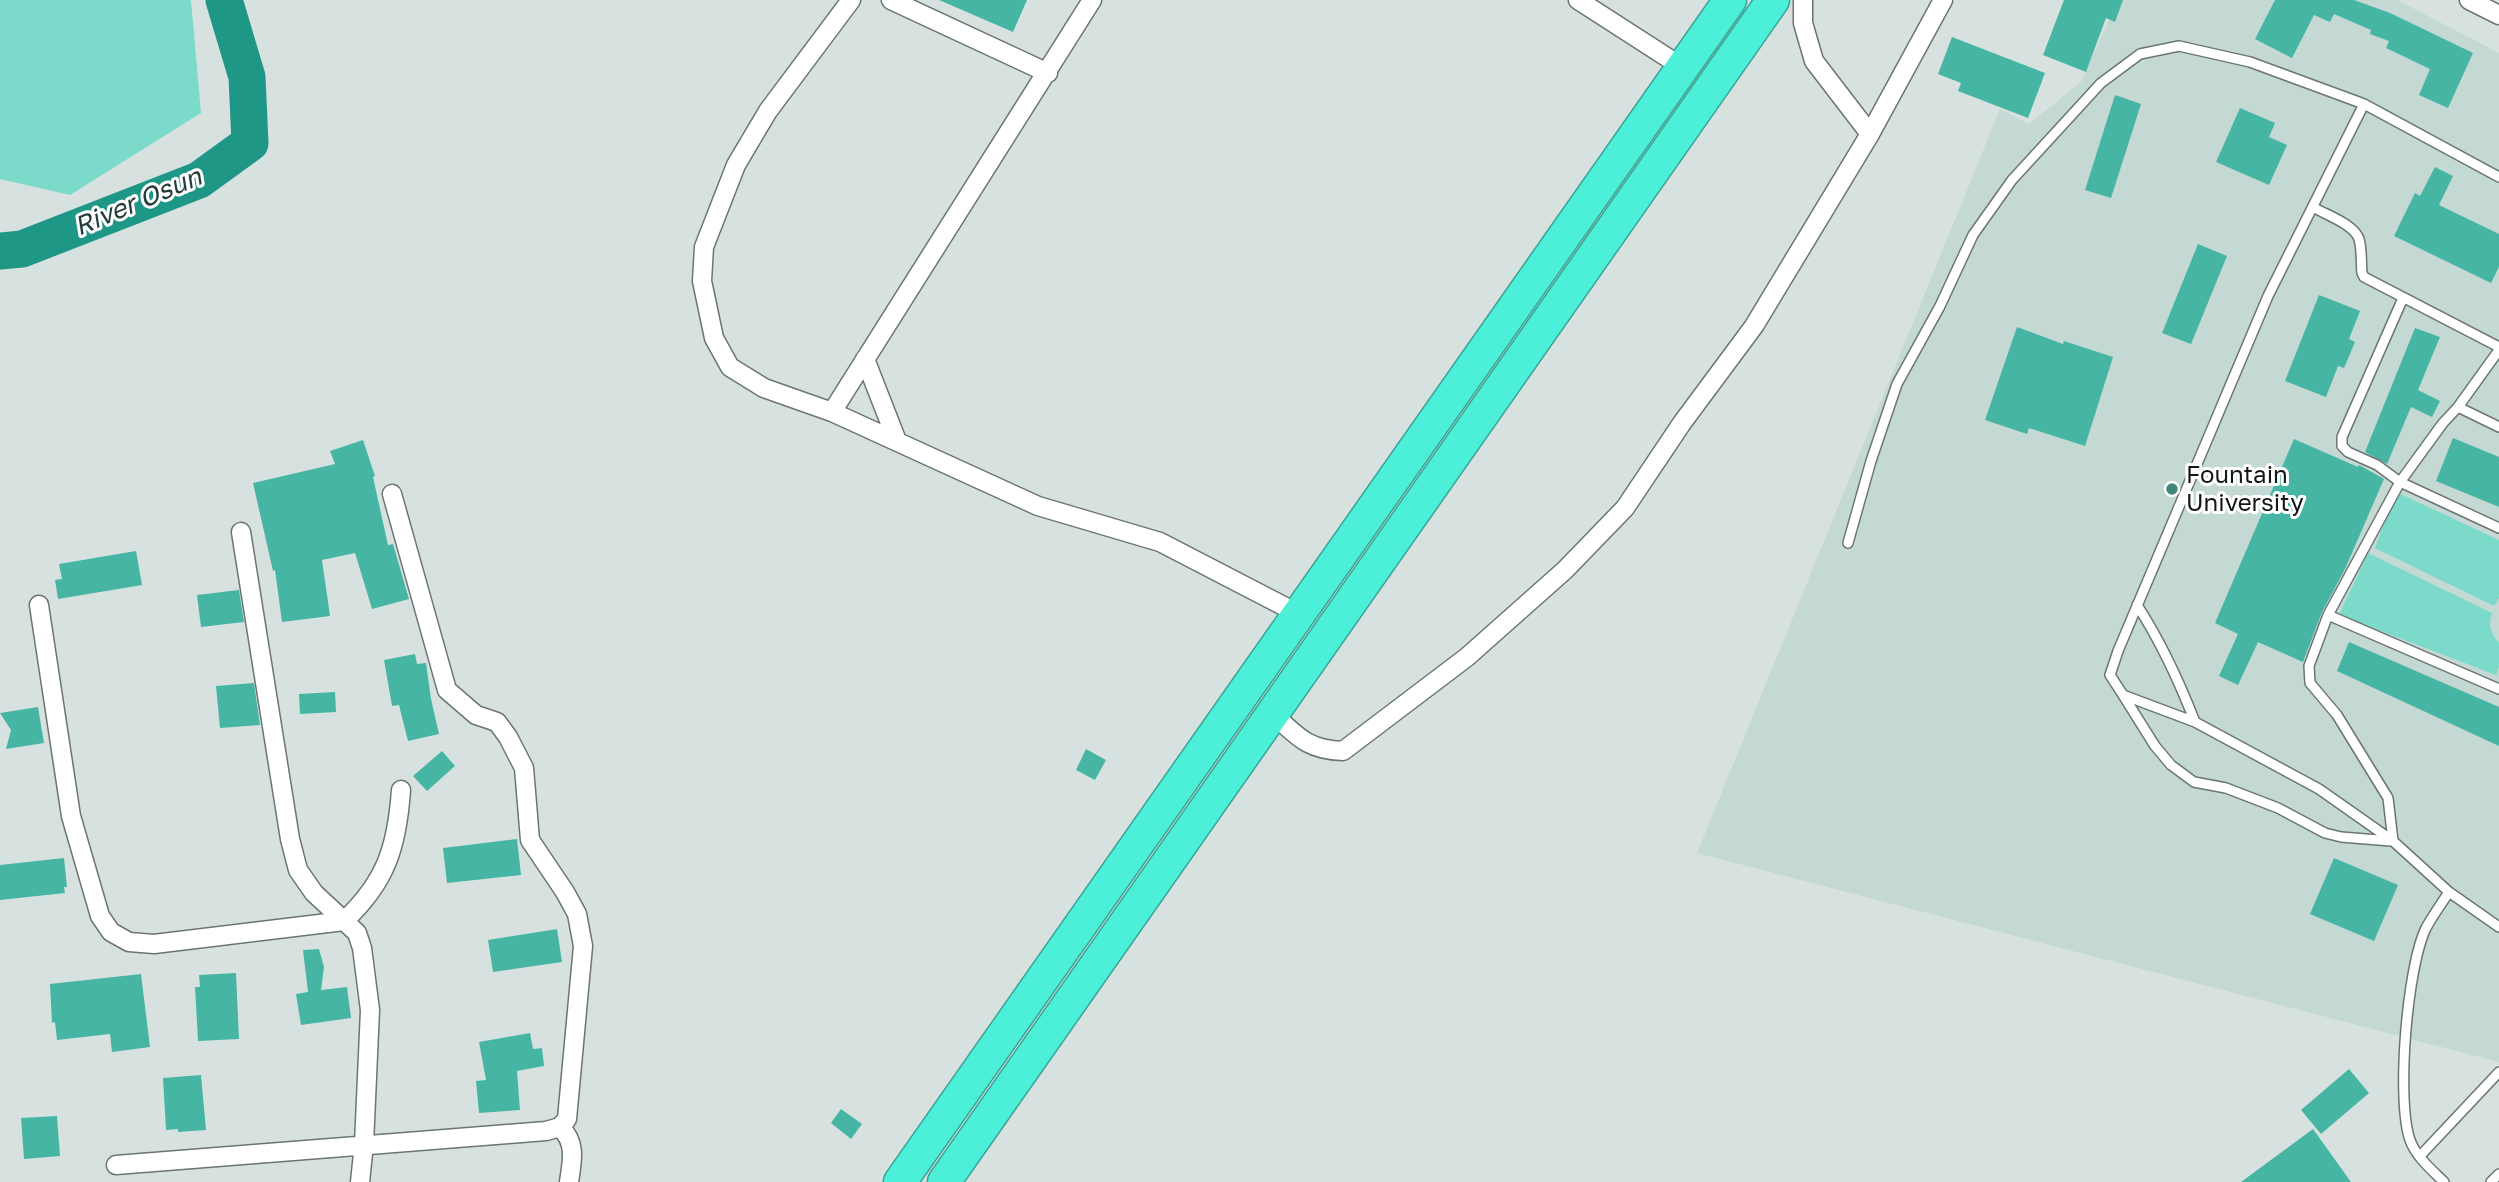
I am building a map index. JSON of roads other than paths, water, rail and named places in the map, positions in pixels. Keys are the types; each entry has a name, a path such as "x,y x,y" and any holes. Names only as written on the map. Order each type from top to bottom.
{"highway":[{"path":"900,1182 1730,0"},
{"path":"944,1182 1773,0"}],"street":[{"path":"850,0 768,111 736,165 704,247 702,281 713,338 730,367 764,388 832,412 1038,506 1160,542 1299,614"},
{"path":"891,0 1048,73"},
{"path":"832,412 1092,0"},
{"path":"1578,0 1682,67"},
{"path":"1803,0 1803,23 1814,61 1870,134"},
{"path":"1272,713 1299,738 1321,751 1343,751 1467,657 1565,570 1625,508 1682,423 1754,326 1870,134 1943,0"},
{"path":"2469,0 2499,15"},
{"path":"865,359 897,441"},
{"path":"116,1165 547,1131 560,1128 567,1119 583,946 577,914 530,840 524,768 508,737 497,722 476,715 447,690 392,494"},
{"path":"241,533 290,839 298,870 314,893 357,933 362,948 370,1010 360,1182"},
{"path":"39,605 71,816 100,916 111,932 129,942 154,944 344,921 364,903 379,882 393,848 400,814 401,790"},
{"path":"560,1128 572,1145 569,1182"}],"lane":[{"path":"1848,543 1871,461 1897,384 1940,306 1973,234 2012,180 2101,83 2140,54 2179,46 2250,62 2364,104 2499,177"},
{"path":"2364,104 2268,296 2110,675 2155,746 2171,765 2193,782 2226,788 2278,808 2325,833 2341,838 2393,841"},
{"path":"2313,207 2356,234 2360,240 2364,277 2499,348 2400,482 2328,615 2309,666 2310,683 2337,715 2388,798 2393,841"},
{"path":"2403,298 2343,438 2342,446 2348,452 2377,465 2400,482 2499,528"},
{"path":"2458,407 2499,427"},
{"path":"2137,605 2158,637 2180,683 2194,722"},
{"path":"2328,615 2499,689"},
{"path":"2123,695 2194,722 2319,789 2393,841 2449,891 2499,927"},
{"path":"2444,1182 2411,1143 2405,1119 2408,1012 2414,965 2426,929 2449,891"},
{"path":"2420,1156 2499,1072"},
{"path":"2491,1182 2499,1174"}],"waterway":[{"name":"River Osun","path":"0,251 22,249 199,180 250,143 247,77 224,0"}],"place":[{"name":"Fountain University","path":"2172,489"}]}
